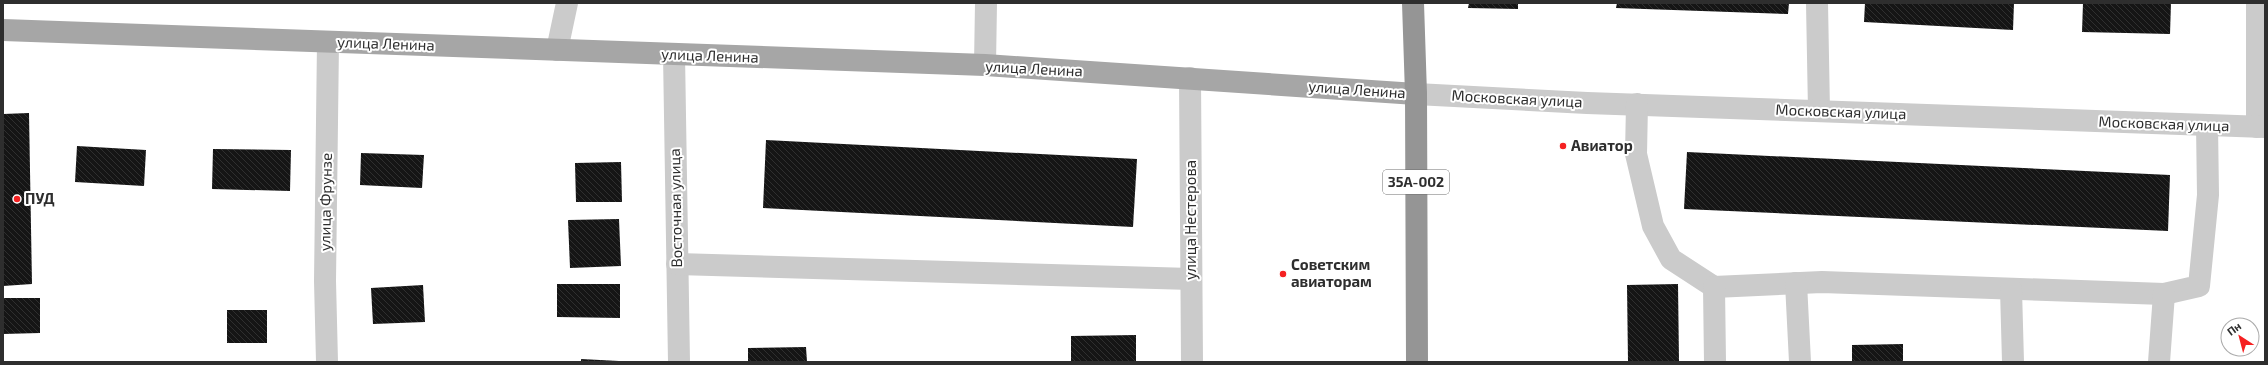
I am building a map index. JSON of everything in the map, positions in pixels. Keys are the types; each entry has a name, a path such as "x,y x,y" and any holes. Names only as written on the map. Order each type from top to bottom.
{"highway":[{"name":"35А-002","path":"1413,3 1416,94 1417,362"}],"main road":[{"name":"улица Ленина","path":"3,30 985,65 1416,94"}],"street":[{"path":"557,50 567,3"},
{"path":"985,65 986,3"},
{"path":"1817,3 1819,111"},
{"path":"2257,3 2261,127"},
{"name":"улица Фрунзе","path":"327,362 325,281 328,42"},
{"name":"Восточная улица","path":"674,54 679,362"},
{"name":"улица Нестерова","path":"1190,78 1192,362"},
{"name":"Московская улица","path":"1416,94 1637,104 2261,127"},
{"path":"1637,104 1636,154 1652,226 1671,259 1714,287 1796,283 2164,294 2199,286 2208,195 2207,125"},
{"path":"677,264 1191,279"},
{"path":"1796,283 1800,362"},
{"path":"1714,287 1715,362"},
{"path":"2011,289 2013,362"},
{"path":"2160,362 2164,294"}],"building":[{"path":"1469,3 1518,3 1518,9 1468,8"},
{"path":"1617,3 1789,3 1788,14 1616,8"},
{"path":"1865,3 2014,3 2013,30 1864,22"},
{"path":"2083,3 2171,3 2170,34 2082,32"},
{"name":"ПУД","path":"29,113 32,284 3,286 3,114"},
{"path":"766,140 1137,159 1133,227 763,208"},
{"path":"77,146 146,150 144,186 75,182"},
{"path":"213,149 291,150 290,191 212,189"},
{"path":"1687,152 2170,175 2168,231 1684,209"},
{"path":"361,153 424,155 422,188 360,185"},
{"path":"621,162 622,202 576,202 575,163"},
{"path":"619,219 621,266 570,268 568,220"},
{"path":"557,284 620,284 620,318 557,317"},
{"path":"1678,284 1679,362 1628,362 1627,285"},
{"path":"423,285 425,322 373,324 371,288"},
{"path":"3,298 40,298 40,333 3,334"},
{"path":"227,310 267,310 267,343 227,343"},
{"path":"1136,335 1136,362 1071,362 1071,336"},
{"path":"1903,344 1903,362 1852,362 1852,345"},
{"path":"806,347 807,362 748,362 748,348"},
{"path":"581,359 619,361 619,362 581,362"}],"place":[{"name":"Авиатор","path":"1563,146"},
{"name":"ПУД","path":"17,199"},
{"name":"Советским авиаторам","path":"1283,274"}]}
